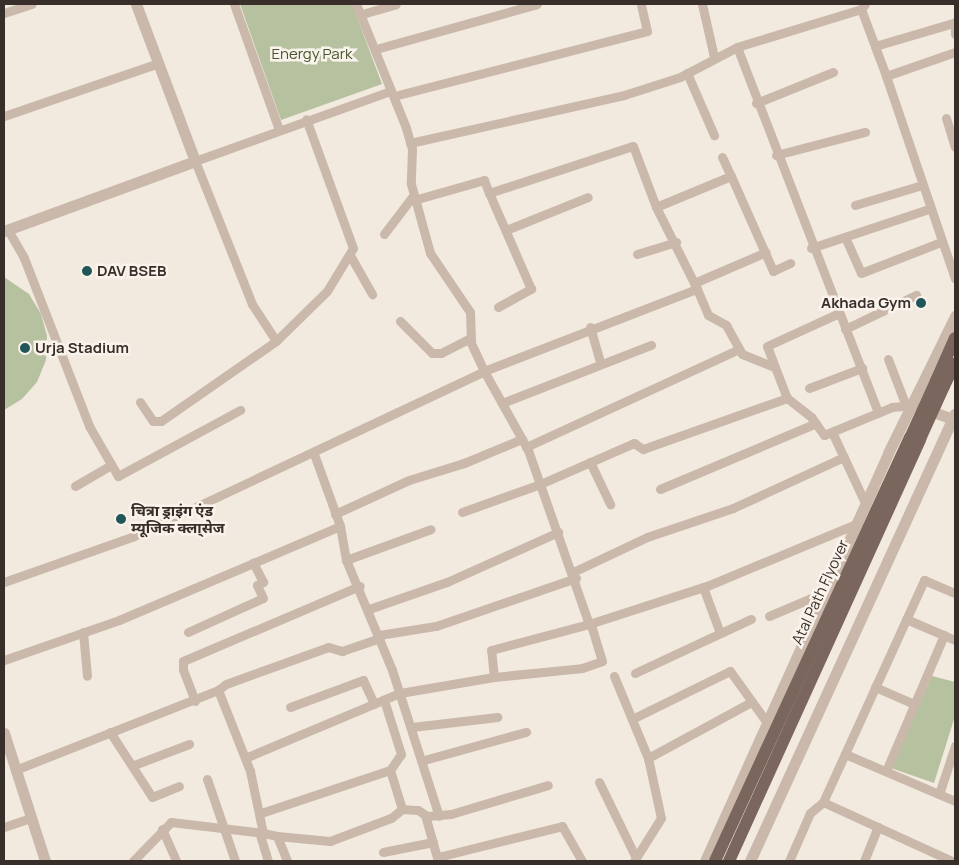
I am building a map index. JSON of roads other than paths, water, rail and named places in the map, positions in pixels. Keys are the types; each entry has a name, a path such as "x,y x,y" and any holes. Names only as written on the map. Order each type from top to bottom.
{"main road":[{"name":"Atal Path Flyover","path":"715,861 940,384 955,338"},
{"name":"Atal Path Flyover","path":"940,384 955,363"},
{"name":"Atal Path Flyover","path":"729,861 915,438"}],"street":[{"path":"4,13 32,4"},
{"path":"136,4 195,161 252,304 276,340"},
{"path":"234,4 279,130"},
{"path":"245,758 392,696 494,677 582,668 602,661 593,623 538,485 524,443 484,370 470,338 472,316 430,253 413,198 410,143 376,49 356,4"},
{"path":"362,14 396,4"},
{"path":"376,49 537,4"},
{"path":"702,4 714,58"},
{"path":"240,410 121,476 111,465 89,426 24,258 6,230 306,119 392,94 647,31 641,6"},
{"path":"410,143 624,95 687,73 736,47 863,7 929,209 955,279"},
{"path":"875,46 954,23 955,34"},
{"path":"736,47 812,248 862,368 878,413"},
{"path":"886,76 955,52"},
{"path":"4,116 159,63"},
{"path":"756,103 833,72"},
{"path":"687,73 714,135"},
{"path":"946,118 955,146"},
{"path":"140,402 153,421 161,421 276,340 327,290 351,257 353,248 306,119"},
{"path":"776,155 865,132"},
{"path":"489,192 633,146 656,207 676,242 708,315 726,325 742,354 775,367"},
{"path":"722,157 773,271 790,263"},
{"path":"656,207 731,176"},
{"path":"384,234 413,198 484,180 531,289 498,307"},
{"path":"855,205 922,185"},
{"path":"506,230 588,197"},
{"path":"812,248 929,209"},
{"path":"845,237 861,273 941,242"},
{"path":"637,254 676,242"},
{"path":"4,582 132,537 314,454 484,370 695,286 766,252"},
{"path":"351,257 372,294"},
{"path":"845,329 916,295"},
{"path":"750,861 954,418 910,405 878,413 824,435 816,423 787,398 767,346 839,313"},
{"path":"705,861 910,405 955,316"},
{"path":"400,321 432,354 441,353 470,338"},
{"path":"590,328 600,362"},
{"path":"502,403 600,362 651,345"},
{"path":"335,514 409,480 524,443 739,349"},
{"path":"888,360 910,405"},
{"path":"809,388 862,368"},
{"path":"462,512 538,485 634,443 643,449 787,398"},
{"path":"660,489 816,423"},
{"path":"832,432 866,505"},
{"path":"261,813 390,770 401,754 392,696 369,609 357,587 346,560 335,527 335,514 314,454"},
{"path":"15,770 110,732 142,724 218,690 226,684 330,646 342,651 376,639 436,626 574,575 647,537 733,508 844,457"},
{"path":"590,462 610,504"},
{"path":"75,486 111,465"},
{"path":"494,677 491,650 593,623 703,587 858,523"},
{"path":"4,660 83,632 335,527"},
{"path":"346,560 431,529"},
{"path":"369,609 447,582 558,532"},
{"path":"188,632 263,598 257,585 262,582 253,562"},
{"path":"789,861 810,813 823,802 924,580 955,593"},
{"path":"195,700 183,661 357,587"},
{"path":"703,587 720,633"},
{"path":"769,616 828,591"},
{"path":"635,673 750,619"},
{"path":"906,619 955,640"},
{"path":"83,632 87,676"},
{"path":"886,771 944,635"},
{"path":"632,720 728,671 768,724"},
{"path":"614,676 648,758 661,818 635,860"},
{"path":"290,708 363,680 374,704"},
{"path":"875,687 914,704"},
{"path":"218,690 245,758 261,813 262,834 268,861"},
{"path":"392,696 412,727 424,760 433,842 441,857 562,826 582,861"},
{"path":"648,758 751,702"},
{"path":"412,727 497,717"},
{"path":"110,732 134,765 152,797 179,786"},
{"path":"424,760 526,732"},
{"path":"4,733 45,861"},
{"path":"134,765 189,744"},
{"path":"939,794 955,746"},
{"path":"845,754 955,801"},
{"path":"390,770 402,809"},
{"path":"207,779 235,861"},
{"path":"599,782 635,860"},
{"path":"134,861 162,829 171,822 226,831 330,841 391,818 402,809 418,810 431,816 548,785"},
{"path":"823,802 952,861"},
{"path":"4,826 30,818"},
{"path":"864,861 878,827"},
{"path":"162,829 176,861"},
{"path":"277,836 287,861"},
{"path":"383,852 433,842"}],"place":[{"name":"DAV BSEB","path":"87,271"},
{"name":"Akhada Gym","path":"921,303"},
{"name":"Urja Stadium","path":"25,348"},
{"name":"चित्रा ड्राइंग एंड म्यूजिक क्ला्सेज","path":"121,519"}],"park label":[{"name":"Energy Park","path":"312,54"}]}
